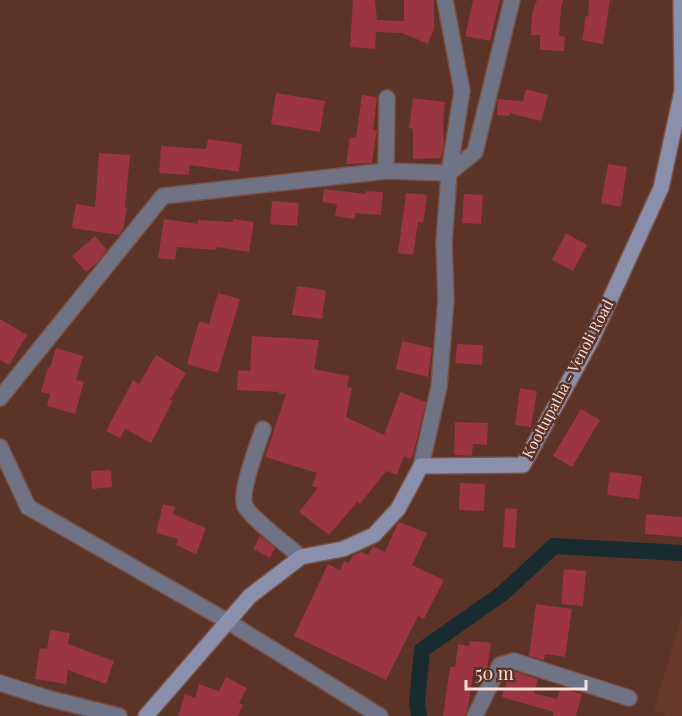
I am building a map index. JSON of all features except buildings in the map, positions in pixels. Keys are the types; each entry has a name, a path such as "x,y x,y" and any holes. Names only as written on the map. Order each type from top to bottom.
{"street":[{"path":"146,716 250,596 301,557 343,549 374,535 398,509 421,466 439,387 446,299 444,243 449,172 462,91 445,0"},
{"path":"0,398 163,196 386,171 449,172 475,152 512,0"},
{"name":"Koottupatha - Venoli Road","path":"421,466 523,465 591,341 661,188 679,120 682,91 681,0"},
{"path":"386,171 387,98"},
{"path":"263,429 245,486 244,505 251,515 301,557"},
{"path":"0,447 28,507 227,621 380,716"},
{"path":"476,716 500,665 514,661 629,698"},
{"path":"0,683 47,698 119,716"}],"shaded area":[{"path":"682,615 682,716 667,716 654,709"}],"waterway":[{"path":"419,716 417,703 422,650 503,593 554,546 682,553"}]}
